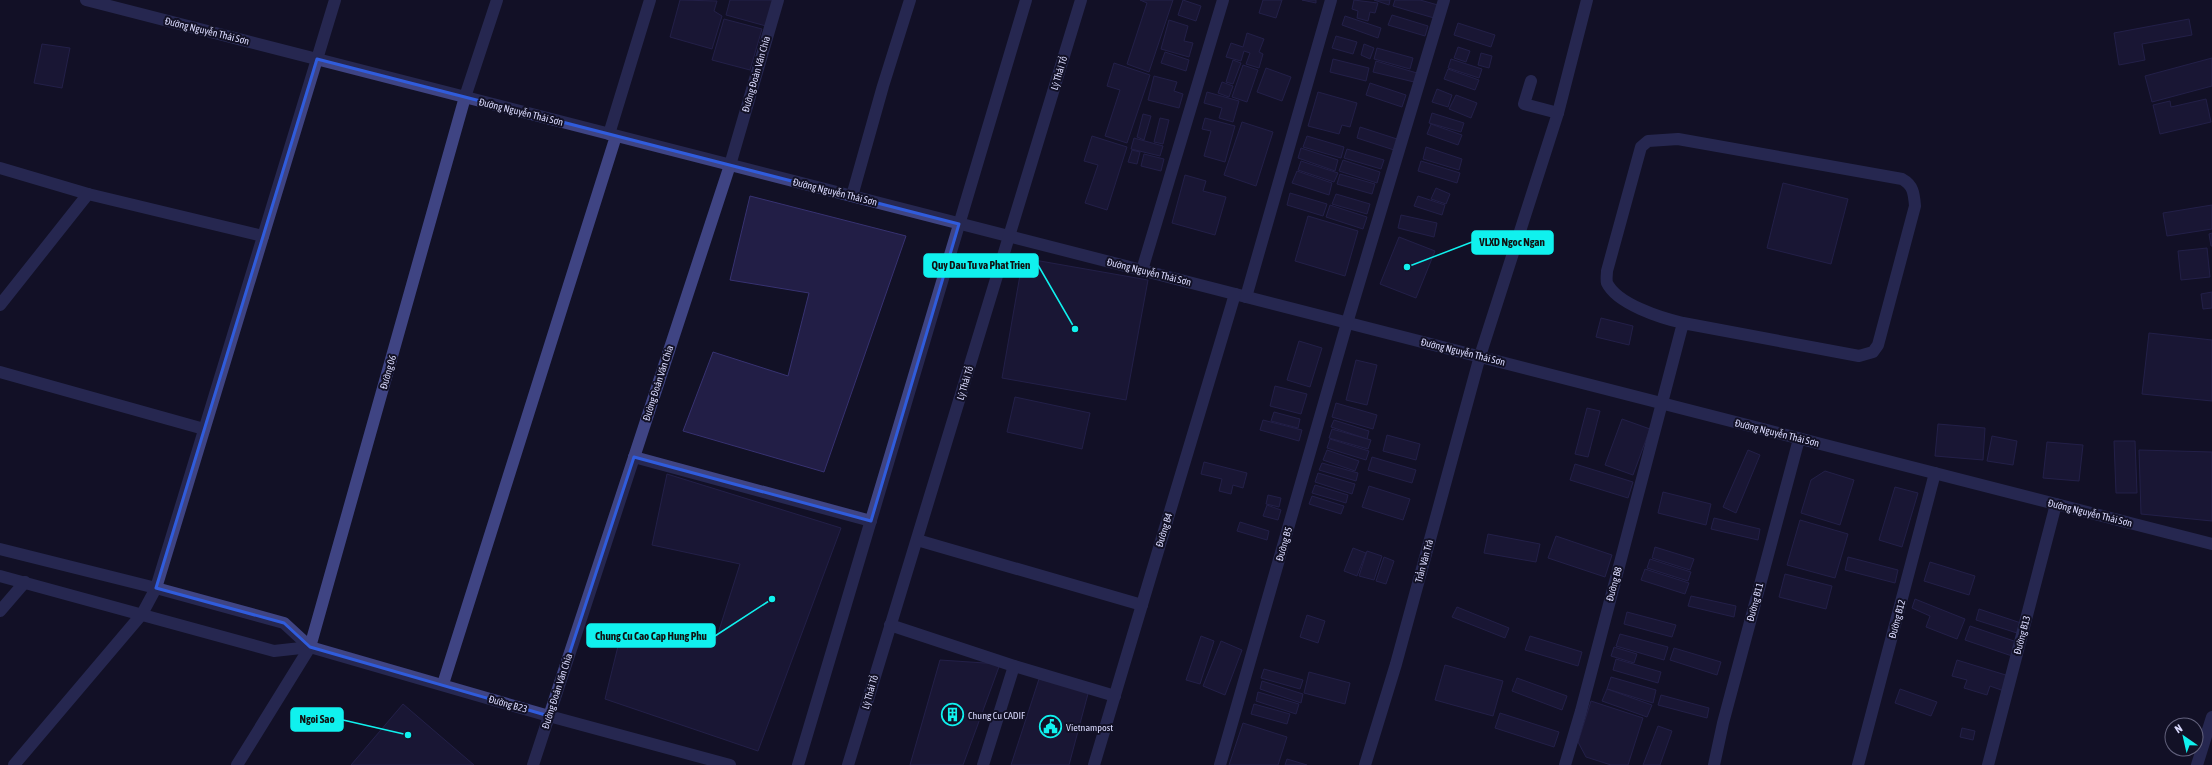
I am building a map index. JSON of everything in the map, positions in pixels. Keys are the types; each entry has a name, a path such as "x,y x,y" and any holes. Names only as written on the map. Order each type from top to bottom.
{"street":[{"name":"Đường Nguyễn Thái Sơn","path":"86,0 1240,296 1480,356 1661,404 2211,543"},
{"path":"14,765 142,614 156,588 335,0"},
{"name":"Đường 06","path":"237,765 310,646 465,97 497,0"},
{"path":"443,684 613,135 650,0"},
{"name":"Đường Đoàn Văn Chia","path":"533,765 730,165 778,0"},
{"path":"852,196 883,86 910,0"},
{"path":"798,765 1026,0"},
{"name":"Lý Thái Tổ","path":"848,765 1080,0"},
{"path":"1142,270 1223,0"},
{"name":"Đường B4","path":"1094,765 1142,605 1240,296 1331,0"},
{"name":"Đường B5","path":"1220,765 1348,323 1444,0"},
{"name":"Trần Văn Trà","path":"1365,765 1396,664 1480,356 1558,113 1587,0"},
{"path":"1531,81 1524,104 1558,113"},
{"path":"1678,139 1902,179 1910,183 1914,191 1915,206 1878,345 1873,352 1858,356 1683,323 1628,303 1614,293 1606,282 1607,270 1637,157 1641,147 1648,141 1678,139"},
{"path":"0,168 88,194 263,236"},
{"path":"0,305 88,194"},
{"name":"Đường B8","path":"1565,765 1581,711 1683,323"},
{"path":"0,372 204,429"},
{"name":"Đường B11","path":"1714,765 1725,716 1799,439"},
{"path":"634,457 871,521"},
{"name":"Đường B12","path":"1858,765 1935,473"},
{"name":"Đường B13","path":"1988,765 2056,504"},
{"path":"917,540 1142,605"},
{"path":"0,549 156,588 284,623 310,646"},
{"path":"0,576 274,651 310,646"},
{"path":"0,611 24,582"},
{"path":"890,625 1014,666 1115,696"},
{"name":"Đường B23","path":"310,646 550,716 730,765"},
{"path":"982,765 1014,666"},
{"path":"2197,765 2212,717"}],"highlighted area":[{"path":"317,59 959,224 871,521 634,457 549,716 310,647 284,623 156,588"}],"building":[{"path":"680,0 717,1 714,11 722,16 712,49 670,37"},
{"path":"730,0 774,0 766,26 726,15"},
{"path":"1140,0 1173,0 1149,72 1127,64 1147,3"},
{"path":"1183,0 1201,6 1196,21 1178,15"},
{"path":"1263,0 1282,0 1276,18 1259,13"},
{"path":"1302,0 1316,0 1316,3"},
{"path":"1354,0 1378,3 1375,13 1370,12 1368,21 1357,18 1358,11 1352,9"},
{"path":"1374,0 1390,0 1389,5"},
{"path":"1395,0 1420,0 1438,5 1434,18 1393,6"},
{"path":"1392,15 1428,26 1425,36 1388,25"},
{"path":"1345,16 1381,28 1378,38 1342,25"},
{"path":"724,19 762,29 750,70 712,60"},
{"path":"2189,19 2192,35 2142,44 2145,60 2119,65 2114,33"},
{"path":"1169,20 1188,26 1184,41 1193,43 1189,57 1161,49"},
{"path":"1458,23 1495,35 1491,47 1454,35"},
{"path":"1247,33 1264,39 1259,52 1263,54 1259,68 1246,64 1250,53 1244,51 1241,61 1226,57 1231,43 1243,47"},
{"path":"1336,36 1357,42 1353,54 1332,48"},
{"path":"42,44 70,48 62,88 34,83"},
{"path":"1364,44 1374,48 1370,59 1361,55"},
{"path":"1458,47 1470,51 1466,62 1454,58"},
{"path":"1377,48 1413,58 1410,69 1374,59"},
{"path":"1165,52 1189,60 1186,71 1161,63"},
{"path":"1481,53 1492,56 1489,68 1478,65"},
{"path":"2212,58 2212,86 2152,102 2145,76"},
{"path":"1333,59 1369,68 1366,81 1330,72"},
{"path":"1451,59 1482,69 1479,78 1448,68"},
{"path":"1233,60 1241,63 1233,84 1226,82"},
{"path":"1376,61 1417,73 1414,82 1373,72"},
{"path":"1114,63 1150,75 1127,143 1105,136 1120,90 1107,86"},
{"path":"1243,65 1258,70 1247,102 1232,97"},
{"path":"1266,68 1291,77 1282,101 1257,92"},
{"path":"1448,69 1479,80 1475,90 1444,79"},
{"path":"1154,76 1177,82 1174,91 1183,94 1179,108 1148,100"},
{"path":"1222,82 1233,86 1229,97 1218,93"},
{"path":"1370,83 1406,95 1402,107 1366,95"},
{"path":"1437,89 1452,95 1448,107 1432,102"},
{"path":"1207,92 1239,101 1233,122 1219,118 1222,108 1204,103"},
{"path":"1318,92 1357,103 1350,127 1342,125 1339,134 1308,126"},
{"path":"1456,95 1477,103 1471,118 1449,109"},
{"path":"2206,99 2211,122 2160,134 2153,105 2170,101 2171,107"},
{"path":"1432,113 1464,123 1461,132 1429,123"},
{"path":"1143,114 1151,116 1144,140 1137,137"},
{"path":"1160,118 1169,120 1163,144 1154,142"},
{"path":"1205,118 1235,126 1225,162 1204,156 1211,131 1202,129"},
{"path":"1242,122 1273,132 1256,186 1224,175"},
{"path":"1431,124 1462,135 1458,145 1427,134"},
{"path":"1360,127 1397,139 1394,150 1357,138"},
{"path":"1092,136 1127,147 1107,210 1085,203 1098,165 1084,161"},
{"path":"1307,136 1344,147 1341,158 1303,147"},
{"path":"1134,138 1163,146 1160,156 1131,149"},
{"path":"1426,147 1462,159 1459,170 1423,159"},
{"path":"1301,148 1338,160 1335,171 1298,158"},
{"path":"1347,149 1384,160 1381,169 1344,158"},
{"path":"1132,150 1140,152 1137,164 1128,162"},
{"path":"1144,154 1164,159 1161,171 1141,166"},
{"path":"1343,160 1380,172 1377,183 1339,171"},
{"path":"1301,161 1338,173 1334,182 1298,170"},
{"path":"1421,161 1460,173 1457,183 1418,171"},
{"path":"1297,171 1332,183 1329,195 1292,183"},
{"path":"1340,174 1375,184 1372,194 1337,184"},
{"path":"1185,175 1206,181 1203,191 1226,197 1215,235 1172,223"},
{"path":"1783,183 1848,199 1831,264 1767,248"},
{"path":"1436,188 1450,194 1446,204 1431,199"},
{"path":"1290,193 1327,204 1323,216 1287,205"},
{"path":"1336,194 1370,204 1367,214 1332,204"},
{"path":"750,196 906,236 824,472 683,431 713,352 788,376 809,293 730,280"},
{"path":"1418,196 1445,205 1442,215 1414,206"},
{"path":"1330,205 1367,217 1363,229 1326,217"},
{"path":"2212,205 2212,229 2167,236 2163,213"},
{"path":"1401,215 1437,223 1434,237 1398,228"},
{"path":"1308,216 1358,231 1345,276 1295,261"},
{"path":"2212,233 2212,246 2211,246 2209,234"},
{"path":"1399,237 1435,251 1416,298 1380,284"},
{"path":"2207,248 2210,277 2181,280 2178,251"},
{"path":"1023,258 1148,280 1126,400 1002,378"},
{"path":"2212,292 2212,308 2203,309 2201,294"},
{"path":"1601,318 1633,326 1629,345 1596,337"},
{"path":"2149,333 2212,340 2212,401 2142,394"},
{"path":"1299,341 1322,348 1310,387 1287,380"},
{"path":"1356,360 1377,365 1367,405 1346,400"},
{"path":"1275,386 1307,394 1301,414 1270,406"},
{"path":"1015,397 1090,413 1082,449 1007,432"},
{"path":"1336,403 1377,415 1373,429 1332,417"},
{"path":"1587,408 1600,411 1588,457 1575,454"},
{"path":"1274,412 1300,419 1298,428 1271,421"},
{"path":"1622,419 1650,429 1633,475 1605,465"},
{"path":"1263,420 1302,430 1299,441 1260,430"},
{"path":"1334,420 1369,431 1367,439 1331,427"},
{"path":"1938,424 1985,428 1983,460 1935,456"},
{"path":"1332,429 1371,440 1368,449 1329,438"},
{"path":"1387,435 1420,444 1416,460 1383,451"},
{"path":"1992,436 2017,441 2013,465 1987,461"},
{"path":"1330,439 1369,451 1366,460 1327,448"},
{"path":"2114,441 2135,441 2137,493 2116,493"},
{"path":"2047,442 2083,445 2079,481 2043,478"},
{"path":"1327,450 1359,461 1355,471 1323,460"},
{"path":"1748,450 1760,455 1736,513 1723,507"},
{"path":"2139,450 2212,452 2212,521 2141,514"},
{"path":"1372,457 1416,470 1412,483 1368,470"},
{"path":"1204,462 1247,473 1243,488 1233,485 1231,494 1219,491 1222,479 1201,474"},
{"path":"1322,463 1358,473 1356,481 1319,470"},
{"path":"1575,464 1633,482 1628,498 1570,480"},
{"path":"1825,471 1854,480 1840,525 1801,513 1811,480"},
{"path":"1318,473 1355,484 1352,494 1315,482"},
{"path":"667,474 841,528 758,751 605,699 621,634 715,643 740,564 652,545"},
{"path":"1315,485 1348,495 1346,503 1312,493"},
{"path":"1369,486 1410,499 1403,520 1362,507"},
{"path":"1895,487 1918,493 1902,547 1879,540"},
{"path":"1663,492 1711,504 1706,525 1658,513"},
{"path":"1268,495 1281,498 1279,507 1266,504"},
{"path":"1312,496 1344,506 1341,514 1309,504"},
{"path":"1267,505 1281,510 1278,520 1263,516"},
{"path":"1714,518 1760,529 1758,540 1711,529"},
{"path":"1800,520 1848,534 1835,578 1787,565"},
{"path":"1240,522 1269,531 1267,540 1237,531"},
{"path":"1488,534 1540,544 1536,562 1484,553"},
{"path":"1556,536 1612,555 1605,577 1548,558"},
{"path":"1655,547 1694,559 1690,570 1652,558"},
{"path":"1353,548 1366,553 1357,576 1344,571"},
{"path":"1367,551 1382,556 1374,580 1359,576"},
{"path":"1384,557 1394,561 1386,584 1376,581"},
{"path":"1848,557 1898,570 1895,583 1845,570"},
{"path":"1650,559 1691,572 1688,581 1647,568"},
{"path":"1930,562 1975,576 1969,595 1924,581"},
{"path":"1645,569 1689,583 1685,594 1641,580"},
{"path":"1785,574 1832,586 1826,609 1779,597"},
{"path":"1691,596 1736,606 1734,617 1688,606"},
{"path":"1915,599 1965,619 1957,639 1926,627 1930,616 1912,608"},
{"path":"1457,607 1509,628 1505,638 1452,617"},
{"path":"1979,609 2021,623 2017,633 1976,620"},
{"path":"1627,612 1676,625 1672,637 1624,624"},
{"path":"1307,615 1325,621 1318,643 1300,637"},
{"path":"1970,626 2017,642 2012,656 1965,640"},
{"path":"1620,634 1668,647 1664,660 1616,646"},
{"path":"1201,636 1214,641 1200,684 1186,680"},
{"path":"1530,636 1582,652 1578,666 1525,650"},
{"path":"1221,641 1242,650 1225,695 1203,686"},
{"path":"1614,647 1637,654 1634,663 1611,656"},
{"path":"1674,648 1721,662 1717,675 1670,660"},
{"path":"1616,659 1661,672 1658,683 1613,670"},
{"name":"Chung Cu CADIF","path":"940,660 1000,664 963,765 910,765"},
{"path":"1957,660 2009,676 2004,691 1990,686 1987,695 1964,688 1967,680 1952,676"},
{"path":"1445,665 1503,681 1493,716 1435,700"},
{"path":"1264,669 1303,680 1300,689 1261,678"},
{"path":"1309,672 1350,683 1345,704 1304,693"},
{"path":"1611,677 1656,690 1653,703 1607,689"},
{"path":"1517,678 1567,696 1562,710 1512,691"},
{"name":"Vietnampost","path":"1039,679 1089,690 1069,765 1011,765"},
{"path":"1262,681 1303,694 1301,703 1260,689"},
{"path":"1607,689 1652,705 1647,717 1602,701"},
{"path":"1900,689 1937,702 1931,716 1895,703"},
{"path":"1258,692 1299,704 1296,714 1256,701"},
{"path":"1661,695 1709,708 1707,718 1658,705"},
{"path":"1591,701 1643,718 1628,765 1611,765 1586,757 1578,742"},
{"path":"403,704 474,765 351,765"},
{"path":"1254,704 1290,714 1287,724 1251,714"},
{"path":"1500,713 1559,732 1554,747 1495,728"},
{"path":"1243,723 1287,737 1278,765 1229,765"},
{"path":"1658,726 1672,731 1660,765 1643,765"},
{"path":"1962,728 1975,731 1973,740 1960,737"},
{"path":"1287,759 1307,765 1285,765"}],"place":[{"name":"VLXD Ngoc Ngan","path":"1407,267"},
{"name":"Quy Dau Tu va Phat Trien","path":"1075,329"},
{"name":"Chung Cu Cao Cap Hung Phu","path":"772,599"},
{"name":"Chung Cu CADIF","path":"953,715"},
{"name":"Vietnampost","path":"1051,727"},
{"name":"Ngoi Sao","path":"408,735"}]}
